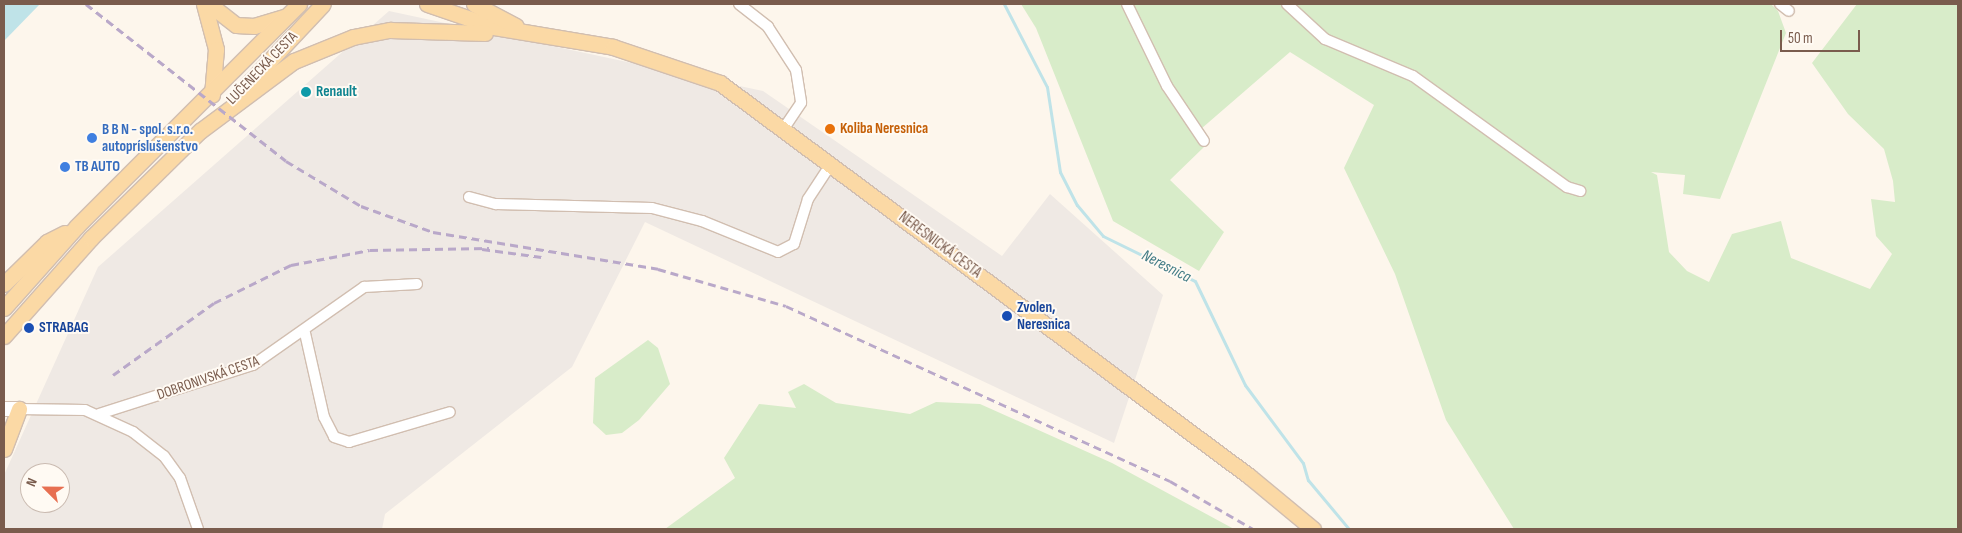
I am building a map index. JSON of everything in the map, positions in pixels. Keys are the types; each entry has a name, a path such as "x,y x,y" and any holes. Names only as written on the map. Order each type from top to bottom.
{"main road":[{"path":"204,4 216,49 212,95"},
{"path":"209,4 222,18 244,26 289,16"},
{"name":"LUČENECKÁ CESTA","path":"77,226 212,95 299,4"},
{"name":"LUČENECKÁ CESTA","path":"200,131 323,4"},
{"path":"427,4 494,27 531,33"},
{"path":"474,4 531,33"},
{"path":"4,336 91,238 200,131 294,61 353,37 421,28 499,35 531,33"},
{"name":"NERESNICKÁ CESTA","path":"531,33 613,47 700,74 784,128 1314,529"},
{"path":"4,284 47,242 77,226"},
{"path":"4,308 77,226"},
{"path":"4,449 11,409"}],"street":[{"path":"739,4 768,27 796,70 801,103 784,128"},
{"path":"1127,4 1167,86 1204,141"},
{"path":"1287,4 1325,39 1413,76 1567,187 1580,191"},
{"path":"1780,4 1789,11"},
{"path":"469,197 496,204 652,208 702,221 778,252 794,244 808,199 831,164"},
{"name":"DOBRONIVSKÁ CESTA","path":"99,414 253,365 305,333 364,287 417,284"},
{"path":"305,333 324,417 334,437 349,442 450,412"},
{"path":"11,409 72,408 99,414 133,432 164,456 185,488 198,529"}],"shaded area":[{"path":"389,11 763,91 1002,256 1050,194 1163,295 1114,443 645,222 572,367 385,514 382,529 4,529 4,475 98,267"}],"green space":[{"path":"1021,4 1771,4 1778,11 1786,33 1720,199 1683,194 1685,175 1651,172 1657,175 1669,252 1687,271 1709,282 1732,234 1781,221 1791,258 1870,289 1892,254 1876,236 1871,199 1895,202 1893,181 1884,149 1848,114 1812,63 1857,4 1958,4 1958,529 1514,529 1446,420 1395,274 1344,168 1374,105 1290,52 1194,135 1204,147 1170,180 1224,232 1199,271 1113,221 1036,28"},
{"path":"648,340 658,348 670,384 639,420 622,433 606,435 593,423 595,378"},
{"path":"804,384 836,403 910,414 936,402 980,404 1112,463 1234,529 665,529 735,478 724,458 759,404 796,408 788,392"}],"water":[{"path":"4,4 40,4 4,41"}],"waterway":[{"name":"Neresnica","path":"1004,4 1047,87 1060,172 1077,205 1103,236 1195,281 1245,385 1303,463 1308,480 1349,529"}],"railway":[{"path":"86,4 286,161 361,206 433,232 658,269 786,306 1170,481 1253,529"},
{"path":"113,375 214,303 291,265 370,250 489,248"},
{"path":"482,249 541,257"}],"place":[{"name":"Renault","path":"306,92"},
{"name":"Koliba Neresnica","path":"830,129"},
{"name":"B B N - spol. s.r.o. autopríslušenstvo","path":"92,138"},
{"name":"TB AUTO","path":"65,167"},
{"name":"Zvolen, Neresnica","path":"1007,316"},
{"name":"STRABAG","path":"29,328"}]}
